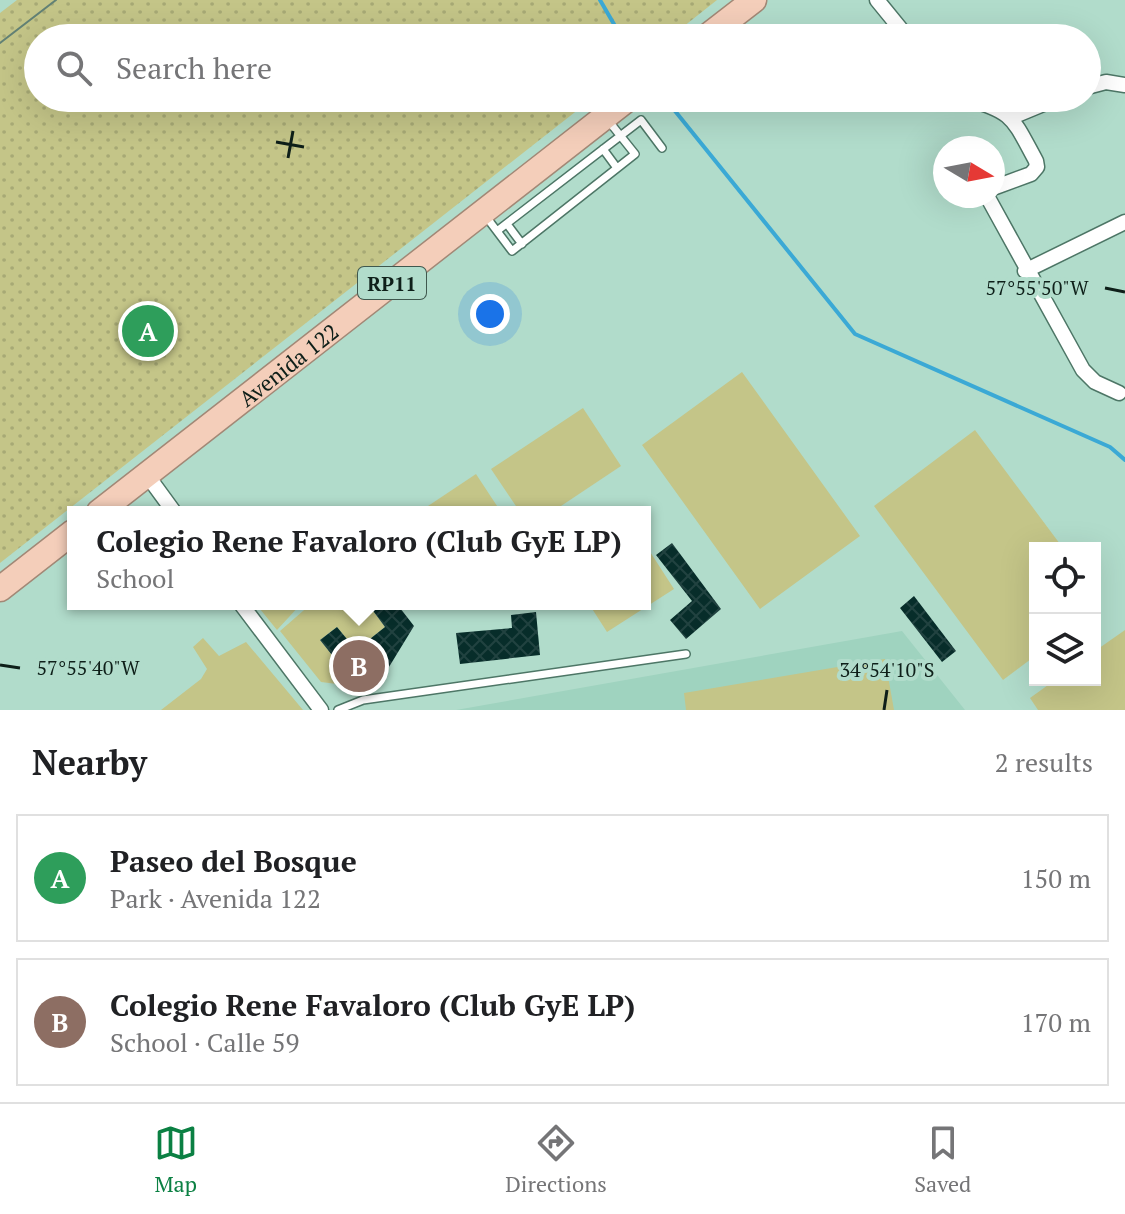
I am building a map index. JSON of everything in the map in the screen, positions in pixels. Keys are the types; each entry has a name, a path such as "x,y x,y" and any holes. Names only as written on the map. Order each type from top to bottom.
{"highway":[{"path":"723,24 754,0"},
{"name":"Avenida 122","path":"107,506 490,222 610,112"},
{"path":"0,589 67,537"}],"street":[{"path":"877,0 897,24"},
{"path":"1101,83 1125,85"},
{"path":"1005,112 1012,117 1037,167 1031,174 1005,184"},
{"path":"1012,117 1024,112"},
{"path":"993,208 1025,271 1083,370 1095,382 1119,393"},
{"path":"1025,271 1125,222"},
{"path":"147,475 170,506"},
{"path":"246,610 321,710"}],"lane":[{"path":"490,222 512,251 635,154 605,116"},
{"path":"490,222 507,224 641,120 662,148"},
{"path":"603,149 617,168"},
{"path":"507,224 522,244"},
{"path":"338,710 363,700 686,654"}],"shaded area":[{"path":"17,0 717,0 687,24 24,24 24,112 575,112 73,506 67,506 67,510 0,563 0,13"},
{"path":"742,372 860,536 760,609 642,445"},
{"path":"583,408 621,466 561,506 516,506 491,469"},
{"path":"975,430 1059,542 1029,542 1029,660 1003,680 874,506"},
{"path":"476,474 497,506 428,506"},
{"path":"651,553 674,589 651,604"},
{"path":"261,610 295,610 277,630"},
{"path":"304,610 372,610 385,627 356,650 337,627 320,640 348,675 345,685 321,682 280,631"},
{"path":"593,610 641,610 607,632"},
{"path":"1125,630 1125,710 1038,710 1030,698 1047,686 1101,686 1101,647"},
{"path":"902,631 965,710 456,710"},
{"path":"203,638 219,656 246,642 303,710 161,710 201,679 207,669 193,647"},
{"path":"885,659 894,710 686,710 684,693"}],"building":[{"path":"672,543 721,609 686,639 670,620 692,601 656,555"},
{"path":"914,596 956,651 942,662 900,608"},
{"path":"372,610 402,610 414,626 378,685 365,678 362,682 348,675 320,640 337,627 356,650 385,627"},
{"path":"536,612 540,655 460,664 456,633 512,628 511,615"}],"waterway":[{"path":"600,0 614,24"},
{"path":"676,112 855,334 1110,447 1125,460"}],"tram line":[{"path":"25,24 56,0"},
{"path":"0,43 24,25"}],"place":[{"name":"Paseo del Bosque","path":"148,331"},
{"name":"Colegio Rene Favaloro (Club GyE LP)","path":"359,666"}]}
